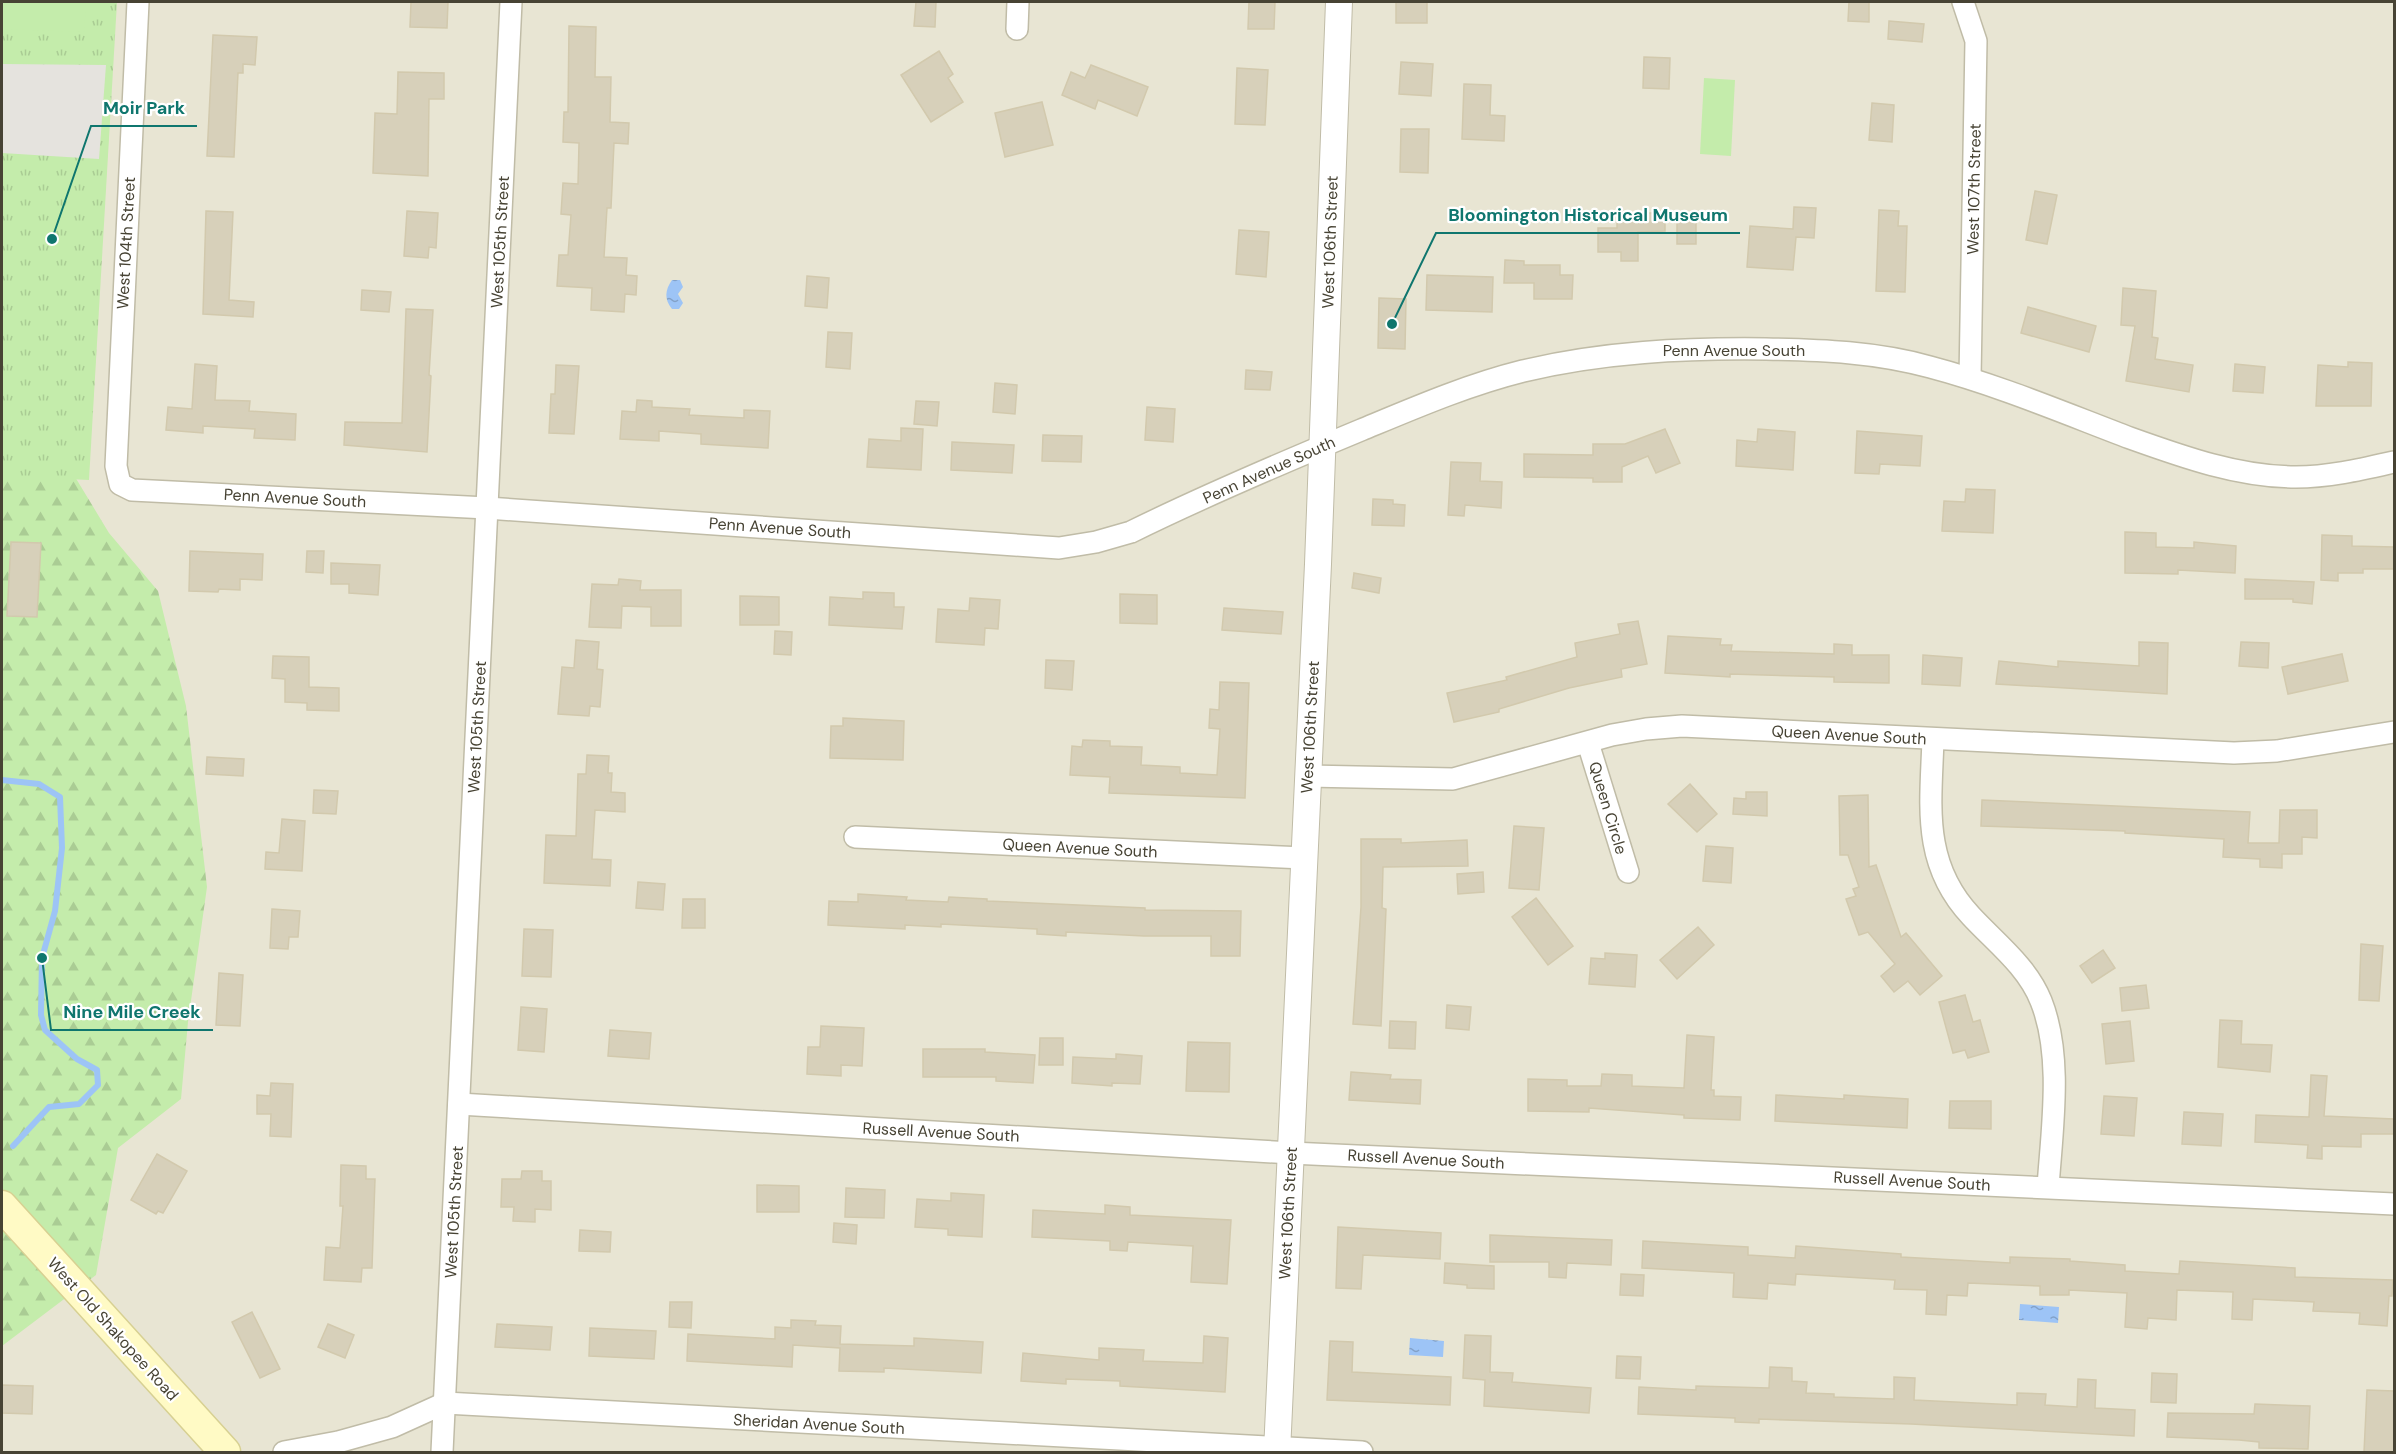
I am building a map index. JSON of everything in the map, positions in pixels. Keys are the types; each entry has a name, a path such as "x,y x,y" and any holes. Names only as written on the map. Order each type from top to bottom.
{"main road":[{"name":"West Old Shakopee Road","path":"2,1206 225,1452"}],"street":[{"name":"West 104th Street","path":"120,484 116,476 116,466 138,2"},
{"name":"West 105th Street","path":"442,1452 512,2"},
{"path":"1017,29 1018,2"},
{"name":"West 106th Street","path":"1277,1450 1308,776 1339,2"},
{"name":"West 107th Street","path":"1963,2 1976,40 1970,378"},
{"name":"Penn Avenue South","path":"120,484 132,490 487,508 1059,548 1096,542 1131,532 1322,446 1454,392 1523,371 1592,358 1662,350 1831,350 1881,355 1970,378 2187,459 2242,471 2296,477 2352,472 2394,462"},
{"name":"Queen Avenue South","path":"1308,776 1453,779 1612,735 1682,726 2234,753 2277,751 2394,732"},
{"path":"1933,739 1930,824 1936,856 1950,887 1969,915 2020,966 2040,999 2051,1037 2054,1076 2048,1187"},
{"name":"Queen Circle","path":"1588,743 1628,872"},
{"name":"Queen Avenue South","path":"855,837 1304,858"},
{"name":"Russell Avenue South","path":"459,1104 1291,1153 2394,1204"},
{"name":"Sheridan Avenue South","path":"284,1452 338,1442 392,1426 445,1403 1277,1450 1362,1452"}],"shaded area":[{"path":"2,2 2394,2 2394,1452 2,1452"},
{"path":"2,64 106,65 99,159 2,153"}],"green space":[{"path":"2,2 117,2 89,480 2,476"},
{"path":"2,2 86,2 84,32 2,29"},
{"path":"1704,78 1735,80 1731,156 1700,154"},
{"path":"2,153 63,457 109,533 158,591 186,706 207,887 188,1022 181,1099 118,1148 96,1275 2,1346"}],"water":[{"path":"672,280 680,280 683,287 678,294 683,303 679,309 672,309 667,298 668,287"},
{"path":"2020,1304 2059,1307 2058,1323 2019,1320"},
{"path":"1410,1338 1444,1341 1443,1357 1409,1355"}],"building":[{"path":"411,2 448,2 447,28 410,27"},
{"path":"916,2 936,2 935,27 914,26"},
{"path":"1249,2 1275,2 1274,29 1248,29"},
{"path":"1396,2 1427,2 1427,23 1396,23"},
{"path":"1849,2 1869,2 1869,22 1848,21"},
{"path":"1889,21 1924,24 1922,42 1888,39"},
{"path":"569,26 596,27 595,77 611,77 610,122 629,123 628,144 614,143 611,208 607,208 604,257 627,258 626,275 637,276 636,295 625,294 624,312 591,310 592,288 557,286 559,255 568,255 571,215 561,214 563,183 578,184 579,143 563,142 564,112 568,112"},
{"path":"213,35 257,37 255,65 243,64 243,73 238,73 234,157 207,156"},
{"path":"939,51 953,74 948,78 963,102 931,122 901,75"},
{"path":"1644,57 1670,58 1669,89 1643,88"},
{"path":"1401,62 1433,64 1431,96 1399,94"},
{"path":"1091,65 1148,87 1137,116 1098,100 1095,109 1062,95 1071,72 1085,78"},
{"path":"1237,68 1268,70 1265,125 1235,124"},
{"path":"398,72 444,73 444,99 429,99 428,176 373,173 375,113 397,114"},
{"path":"1464,84 1491,85 1490,115 1505,116 1504,141 1462,139"},
{"path":"1042,102 1053,145 1005,157 995,113"},
{"path":"1872,103 1894,105 1892,142 1869,140"},
{"path":"1401,129 1429,129 1428,173 1400,172"},
{"path":"2035,191 2057,195 2047,244 2026,240"},
{"path":"1794,207 1816,208 1814,238 1796,237 1793,270 1747,267 1750,226 1793,229"},
{"path":"1879,210 1899,211 1898,226 1907,226 1905,292 1876,291"},
{"path":"206,211 233,212 229,300 254,302 253,317 203,314"},
{"path":"407,211 438,213 436,248 429,247 428,258 404,256"},
{"path":"1617,213 1665,213 1665,231 1638,232 1638,261 1621,261 1621,252 1598,252 1598,228 1617,228"},
{"path":"1677,221 1696,221 1696,244 1677,244"},
{"path":"1239,230 1269,232 1266,277 1236,274"},
{"path":"1505,260 1524,261 1524,265 1560,265 1560,275 1573,275 1572,299 1534,299 1534,283 1504,283"},
{"path":"1427,275 1493,277 1492,312 1426,310"},
{"path":"807,276 829,278 827,308 805,306"},
{"path":"2123,288 2156,291 2152,337 2158,338 2155,359 2193,365 2189,392 2126,381 2135,326 2121,325"},
{"path":"362,290 391,292 389,312 361,310"},
{"path":"1379,298 1406,299 1405,349 1378,348"},
{"path":"2028,307 2096,326 2089,352 2021,333"},
{"path":"406,309 433,310 427,452 344,445 345,422 402,423"},
{"path":"828,332 852,333 850,369 826,367"},
{"path":"2348,362 2372,363 2371,406 2316,406 2318,365 2348,367"},
{"path":"195,364 217,366 215,400 250,401 249,411 296,414 295,440 254,438 255,429 203,426 203,433 166,430 168,407 192,409"},
{"path":"2235,364 2265,367 2263,393 2233,391"},
{"path":"556,365 579,366 574,434 549,433 551,394 555,394"},
{"path":"1246,370 1272,372 1270,390 1245,389"},
{"path":"995,383 1017,385 1015,414 993,412"},
{"path":"637,400 652,401 652,407 690,409 689,415 744,418 744,410 770,411 768,448 701,444 701,434 659,431 659,441 620,439 622,411 636,412"},
{"path":"916,401 939,402 937,426 914,424"},
{"path":"1147,407 1175,409 1173,442 1145,440"},
{"path":"901,428 923,429 921,470 867,467 869,439 901,441"},
{"path":"1665,429 1680,463 1656,473 1648,456 1622,467 1622,482 1593,482 1593,478 1524,477 1524,454 1593,455 1593,444 1625,444"},
{"path":"1758,429 1795,432 1793,470 1736,466 1737,440 1757,442"},
{"path":"1857,431 1922,436 1920,466 1880,464 1879,474 1855,473"},
{"path":"1043,435 1082,436 1081,462 1042,461"},
{"path":"952,442 1014,445 1012,473 951,470"},
{"path":"1451,462 1481,463 1480,481 1502,482 1501,508 1465,505 1464,516 1448,515"},
{"path":"1966,489 1995,490 1993,533 1942,531 1944,501 1965,502"},
{"path":"1373,499 1393,500 1393,504 1405,505 1404,526 1372,525"},
{"path":"2125,532 2156,533 2156,547 2194,548 2194,542 2236,546 2235,573 2178,570 2178,574 2125,573"},
{"path":"2322,535 2352,536 2352,546 2394,547 2394,569 2363,569 2363,573 2338,573 2338,581 2321,580"},
{"path":"11,542 41,543 37,617 7,616"},
{"path":"190,551 263,554 262,580 240,579 240,590 189,591"},
{"path":"307,551 324,551 323,573 306,572"},
{"path":"331,563 380,565 378,595 349,593 349,584 331,584"},
{"path":"1354,573 1381,578 1379,593 1352,588"},
{"path":"619,579 641,581 640,590 681,590 681,626 651,626 651,607 622,606 621,628 589,627 592,584 618,585"},
{"path":"2245,579 2314,582 2312,604 2293,602 2293,599 2245,599"},
{"path":"863,592 894,593 894,607 904,607 902,629 829,625 830,597 863,599"},
{"path":"1120,594 1157,595 1157,624 1120,623"},
{"path":"740,596 779,597 779,625 740,625"},
{"path":"970,598 1000,600 998,629 985,628 984,645 936,642 938,609 969,611"},
{"path":"1224,608 1283,612 1281,634 1222,630"},
{"path":"1638,621 1647,664 1621,669 1622,677 1569,688 1499,709 1499,712 1454,722 1447,693 1507,680 1506,677 1577,657 1575,643 1620,634 1618,624"},
{"path":"775,631 792,632 791,655 774,654"},
{"path":"1668,636 1721,639 1720,645 1732,645 1731,651 1834,654 1834,644 1852,645 1852,655 1889,655 1889,683 1834,682 1834,677 1730,674 1730,677 1665,673"},
{"path":"576,640 599,642 597,669 603,670 600,707 590,706 589,716 558,714 562,667 574,668"},
{"path":"2139,642 2168,643 2167,694 1996,684 1999,661 2058,667 2058,661 2139,666"},
{"path":"2241,642 2269,643 2268,668 2239,666"},
{"path":"2342,654 2348,681 2288,694 2282,667"},
{"path":"1923,655 1962,658 1960,686 1922,684"},
{"path":"273,656 309,657 309,687 339,688 339,711 307,710 307,703 285,702 285,679 272,678"},
{"path":"1046,660 1074,661 1072,690 1045,688"},
{"path":"1220,682 1249,683 1245,798 1109,793 1110,777 1070,775 1072,746 1082,747 1083,740 1110,741 1110,746 1142,747 1141,765 1180,767 1180,773 1217,775 1220,729 1209,728 1210,709 1219,710"},
{"path":"843,718 904,721 903,760 830,758 831,726 843,726"},
{"path":"587,755 609,756 608,773 612,773 611,792 625,793 625,812 595,810 592,859 611,860 610,886 544,883 546,835 576,836 578,774 586,774"},
{"path":"207,757 244,759 243,776 206,774"},
{"path":"1690,784 1717,814 1697,832 1668,804"},
{"path":"314,790 338,791 336,814 313,813"},
{"path":"1746,792 1767,792 1767,816 1733,814 1734,798 1746,799"},
{"path":"1868,795 1869,867 1876,865 1901,937 1906,933 1942,976 1920,995 1908,981 1894,992 1881,976 1895,964 1868,932 1859,935 1846,899 1856,896 1853,889 1859,887 1848,855 1840,855 1839,796"},
{"path":"1982,800 2250,812 2248,843 2279,843 2280,810 2317,810 2317,838 2302,837 2302,854 2282,854 2282,868 2260,867 2260,859 2223,857 2224,839 2125,833 2125,831 1981,826"},
{"path":"282,819 305,821 302,871 265,869 266,852 279,853"},
{"path":"1514,826 1544,828 1539,890 1509,888"},
{"path":"1361,839 1401,839 1401,843 1467,840 1468,866 1383,867 1382,908 1386,909 1381,1026 1353,1024 1361,907"},
{"path":"1706,846 1733,848 1731,883 1703,881"},
{"path":"1483,872 1484,892 1458,894 1457,874"},
{"path":"638,882 665,884 663,910 636,908"},
{"path":"858,894 948,902 949,897 987,899 987,901 1145,908 1145,910 1241,911 1240,956 1211,956 1211,936 1144,936 1066,932 1066,936 1037,934 1037,929 941,924 941,927 905,925 905,929 828,925 829,901 858,902"},
{"path":"1536,898 1573,946 1548,965 1512,917"},
{"path":"683,899 705,899 705,928 682,928"},
{"path":"272,909 300,911 298,937 289,937 288,949 270,948"},
{"path":"1698,927 1714,945 1677,979 1660,960"},
{"path":"524,929 553,930 551,977 522,976"},
{"path":"2361,944 2383,946 2379,1001 2359,1000"},
{"path":"2103,950 2115,968 2092,983 2080,966"},
{"path":"1605,953 1637,955 1635,987 1589,984 1591,958 1605,959"},
{"path":"219,973 243,975 240,1026 216,1025"},
{"path":"2146,985 2149,1008 2122,1011 2120,988"},
{"path":"1965,995 1973,1022 1980,1020 1989,1052 1968,1058 1965,1050 1953,1053 1939,1002"},
{"path":"1447,1005 1471,1007 1469,1030 1446,1028"},
{"path":"521,1007 547,1009 544,1052 518,1050"},
{"path":"2220,1020 2242,1021 2241,1044 2272,1045 2270,1072 2218,1067"},
{"path":"1390,1021 1416,1022 1415,1049 1389,1048"},
{"path":"2130,1021 2134,1061 2106,1064 2102,1024"},
{"path":"821,1026 864,1028 862,1066 841,1065 841,1076 807,1074 808,1047 820,1047"},
{"path":"610,1030 651,1033 649,1059 608,1056"},
{"path":"1687,1035 1714,1037 1711,1090 1714,1090 1714,1096 1741,1097 1740,1120 1684,1118 1684,1115 1589,1108 1589,1112 1528,1111 1528,1079 1567,1080 1567,1086 1601,1086 1602,1074 1632,1075 1632,1086 1684,1088"},
{"path":"1040,1038 1063,1038 1063,1065 1039,1065"},
{"path":"1188,1042 1230,1043 1229,1092 1186,1091"},
{"path":"923,1049 985,1049 985,1052 1035,1055 1033,1083 996,1081 996,1077 923,1077"},
{"path":"1116,1054 1142,1056 1140,1084 1112,1083 1112,1086 1072,1083 1073,1057 1116,1059"},
{"path":"1351,1072 1391,1075 1390,1079 1421,1080 1420,1104 1349,1100"},
{"path":"2311,1075 2327,1076 2324,1116 2394,1119 2394,1134 2361,1134 2361,1147 2322,1146 2322,1159 2307,1158 2308,1145 2255,1142 2256,1115 2309,1117"},
{"path":"271,1083 293,1084 291,1137 270,1136 271,1114 257,1114 257,1095 270,1096"},
{"path":"1776,1095 1844,1099 1844,1095 1908,1099 1907,1128 1775,1121"},
{"path":"2104,1096 2137,1098 2134,1136 2101,1134"},
{"path":"1950,1101 1991,1101 1991,1129 1949,1128"},
{"path":"2184,1112 2223,1114 2221,1146 2182,1144"},
{"path":"157,1154 187,1171 163,1213 158,1211 156,1214 131,1200"},
{"path":"341,1165 366,1166 366,1179 375,1179 372,1268 362,1268 361,1282 324,1280 326,1247 340,1248 343,1206 340,1206"},
{"path":"522,1171 542,1171 542,1181 551,1181 551,1210 535,1209 535,1222 513,1221 514,1207 501,1207 502,1179 521,1179"},
{"path":"757,1185 799,1186 799,1212 757,1212"},
{"path":"846,1188 885,1190 884,1218 845,1217"},
{"path":"951,1193 984,1195 982,1237 948,1235 948,1229 915,1227 917,1199 951,1201"},
{"path":"1105,1205 1130,1207 1130,1215 1231,1220 1227,1284 1191,1282 1193,1246 1128,1242 1127,1251 1110,1250 1110,1241 1032,1237 1033,1210 1105,1214"},
{"path":"834,1223 857,1225 856,1244 833,1242"},
{"path":"1338,1227 1441,1233 1440,1259 1363,1255 1361,1289 1336,1288"},
{"path":"580,1230 611,1232 610,1252 579,1251"},
{"path":"1490,1235 1612,1240 1611,1265 1567,1263 1566,1278 1549,1277 1549,1262 1490,1262"},
{"path":"1643,1241 1748,1247 1748,1255 1795,1258 1796,1246 1901,1254 1901,1257 2010,1263 2010,1257 2070,1259 2070,1261 2125,1265 2125,1271 2179,1274 2180,1261 2295,1268 2295,1277 2393,1280 2392,1296 2389,1296 2387,1326 2359,1324 2360,1313 2313,1311 2314,1302 2253,1299 2252,1320 2232,1319 2233,1292 2177,1290 2176,1320 2148,1318 2147,1329 2125,1327 2127,1293 2069,1290 2069,1295 2040,1295 2040,1286 1968,1283 1967,1296 1947,1295 1946,1315 1926,1314 1927,1290 1894,1289 1895,1280 1796,1274 1795,1285 1768,1283 1767,1299 1733,1297 1734,1273 1642,1268"},
{"path":"1445,1263 1494,1266 1494,1289 1467,1288 1467,1285 1444,1283"},
{"path":"1621,1274 1644,1275 1643,1296 1620,1295"},
{"path":"670,1302 692,1302 691,1328 669,1327"},
{"path":"252,1312 280,1369 260,1378 232,1322"},
{"path":"791,1320 816,1321 815,1325 841,1326 840,1344 914,1346 914,1338 983,1342 981,1373 884,1368 884,1372 839,1371 840,1348 793,1345 792,1367 687,1361 688,1334 775,1339 775,1327 791,1328"},
{"path":"328,1324 354,1335 345,1358 318,1347"},
{"path":"497,1324 552,1327 550,1350 495,1347"},
{"path":"590,1328 656,1331 654,1359 589,1356"},
{"path":"1465,1335 1491,1336 1490,1372 1513,1373 1512,1382 1591,1388 1589,1413 1484,1406 1485,1380 1463,1378"},
{"path":"1204,1336 1228,1338 1225,1392 1120,1386 1120,1381 1066,1379 1066,1384 1021,1381 1023,1353 1099,1360 1099,1348 1144,1350 1143,1361 1203,1363"},
{"path":"1330,1341 1353,1342 1352,1372 1451,1377 1450,1405 1327,1400"},
{"path":"1617,1356 1641,1357 1640,1379 1616,1378"},
{"path":"1770,1367 1792,1368 1792,1381 1807,1382 1806,1393 1834,1394 1834,1397 1894,1399 1894,1377 1915,1378 1914,1400 2017,1405 2017,1393 2046,1394 2045,1405 2077,1407 2078,1379 2096,1380 2095,1408 2135,1410 2134,1436 1911,1424 1759,1419 1759,1423 1735,1422 1735,1418 1638,1414 1639,1387 1696,1390 1696,1386 1769,1388"},
{"path":"2152,1373 2177,1374 2176,1403 2151,1402"},
{"path":"2,1385 33,1386 32,1414 2,1413"},
{"path":"2367,1390 2394,1391 2394,1452 2364,1452"},
{"path":"2255,1404 2310,1406 2308,1449 2259,1448 2259,1442 2167,1437 2168,1413 2254,1414"}],"waterway":[{"path":"2,780 39,784 60,797 62,848 55,911 42,958 41,1015 45,1030 77,1059 97,1070 98,1085 79,1104 49,1107 13,1146"}],"place":[{"name":"Moir Park","path":"52,239"},
{"name":"Bloomington Historical Museum","path":"1392,324"},
{"name":"Nine Mile Creek","path":"42,958"}]}
